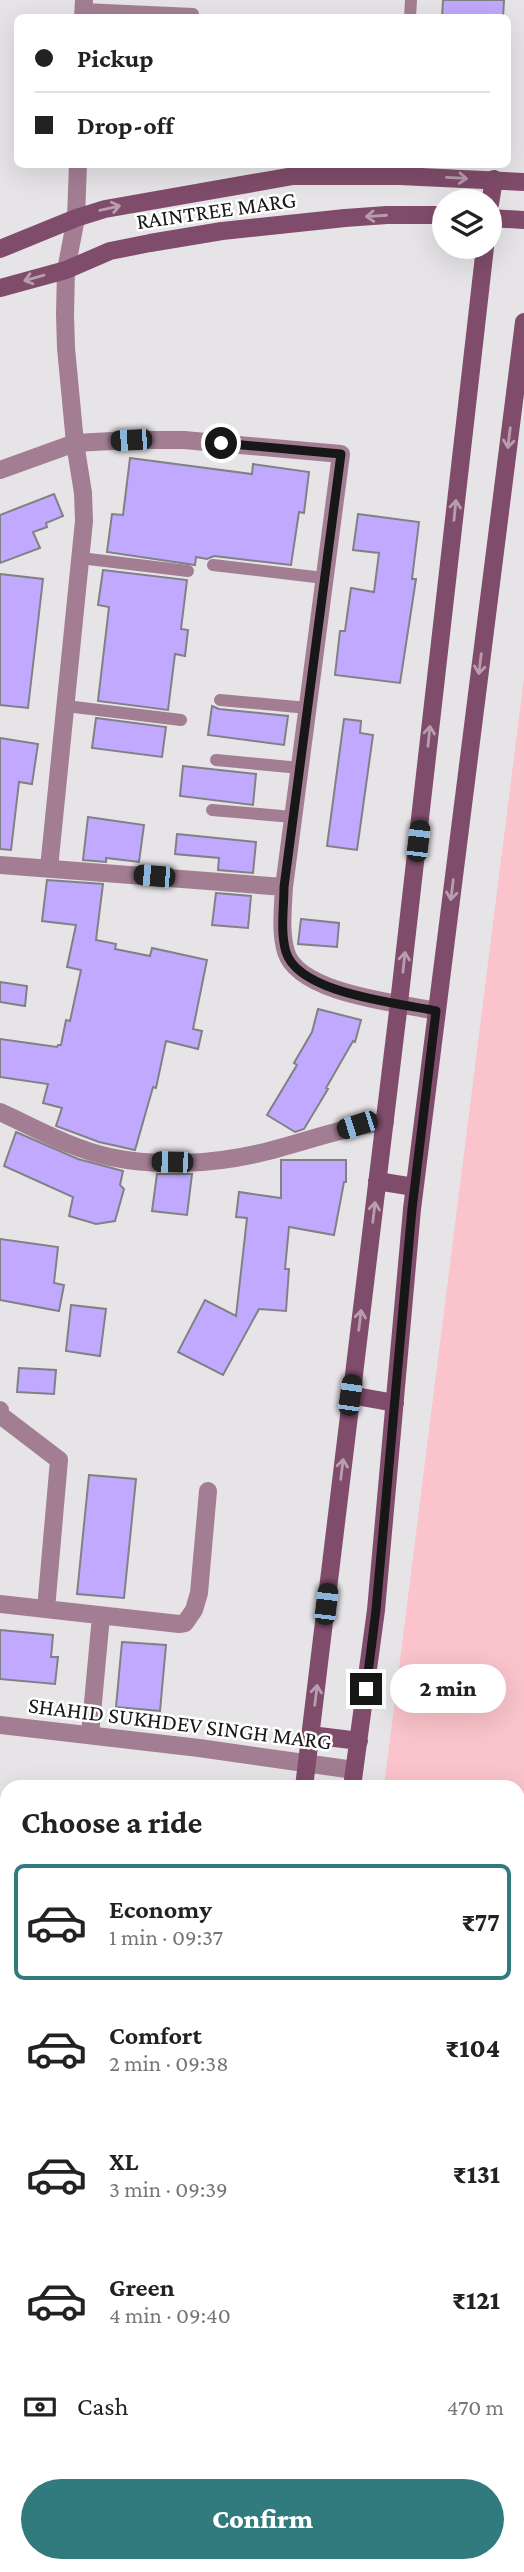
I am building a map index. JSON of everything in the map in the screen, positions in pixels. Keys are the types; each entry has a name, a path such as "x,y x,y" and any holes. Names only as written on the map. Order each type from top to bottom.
{"main road":[{"name":"RAINTREE MARG","path":"0,249 105,209 293,176 400,170 524,182"},
{"path":"492,189 494,179"},
{"name":"RAINTREE MARG","path":"0,288 66,270 110,251 222,232 387,215 432,215"},
{"path":"502,219 524,220"},
{"path":"305,1780 399,1003 484,259"},
{"path":"353,1778 376,1610 412,1209 524,322"},
{"path":"377,1181 415,1187"},
{"path":"350,1395 395,1403"},
{"path":"311,1735 359,1741"}],"street":[{"path":"49,868 84,521 66,348 66,270 76,218 78,168"},
{"path":"0,470 75,443 184,440 341,454 284,887 283,929 286,954 301,973 332,989 436,1011"},
{"path":"0,864 284,887"},
{"path":"0,1112 96,1153 140,1162 208,1160 257,1153 357,1125 385,1122"},
{"path":"0,1410 0,1415 59,1460 47,1609"},
{"path":"0,1604 185,1623 194,1610 199,1593 208,1490"},
{"path":"90,1735 101,1616"},
{"name":"SHAHID SUKHDEV SINGH MARG","path":"0,1725 308,1762 353,1778"}],"lane":[{"path":"83,9 194,14"},
{"path":"80,558 188,572"},
{"path":"213,565 324,578"},
{"path":"220,700 308,708"},
{"path":"66,706 181,720"},
{"path":"216,760 300,768"},
{"path":"212,810 293,817"}],"shaded area":[{"path":"524,678 524,1780 385,1780"}],"building":[{"path":"443,0 504,0 503,14 442,14"},
{"path":"130,458 252,474 253,464 309,472 304,513 299,512 291,565 214,556 207,559 196,557 195,565 107,552 112,514 123,515"},
{"path":"54,494 63,516 46,523 47,527 33,532 40,548 0,563 0,515"},
{"path":"358,514 419,522 412,579 416,579 400,683 335,675 340,631 345,631 351,588 374,592 379,553 353,550"},
{"path":"103,570 187,580 181,629 188,630 185,656 175,654 168,710 98,701 109,607 98,605"},
{"path":"0,574 43,579 28,708 0,705"},
{"path":"212,706 288,716 284,745 208,735"},
{"path":"96,718 166,727 162,757 92,748"},
{"path":"344,719 361,721 360,733 373,735 357,850 327,846"},
{"path":"0,738 38,744 32,784 19,782 11,850 0,849"},
{"path":"183,766 256,774 253,805 180,796"},
{"path":"88,817 144,825 139,862 106,858 106,862 83,860"},
{"path":"177,834 256,842 253,873 218,870 219,858 175,854"},
{"path":"47,880 103,884 96,940 116,944 115,949 150,956 152,948 207,960 193,1029 202,1031 198,1049 166,1041 156,1088 153,1087 135,1150 99,1142 56,1126 62,1108 43,1103 48,1084 0,1077 0,1039 57,1047 61,1045 66,1020 70,1021 81,970 67,967 76,925 42,921"},
{"path":"216,893 251,896 248,928 212,925"},
{"path":"301,919 339,923 337,947 298,944"},
{"path":"0,982 27,986 25,1006 0,1002"},
{"path":"318,1009 361,1020 355,1042 353,1041 326,1088 328,1089 304,1129 295,1132 267,1115 297,1065 294,1063 312,1032"},
{"path":"16,1132 78,1159 123,1171 120,1185 124,1189 115,1221 96,1224 69,1216 73,1197 4,1166"},
{"path":"281,1160 346,1160 346,1182 334,1235 289,1227 285,1269 289,1269 286,1311 259,1309 223,1375 178,1352 205,1300 236,1316 247,1218 236,1217 239,1192 281,1198"},
{"path":"157,1174 192,1174 187,1215 152,1211"},
{"path":"0,1239 58,1247 54,1283 64,1285 59,1311 0,1300"},
{"path":"71,1305 106,1309 100,1356 66,1351"},
{"path":"19,1368 56,1370 54,1394 17,1392"},
{"path":"89,1475 136,1479 124,1598 77,1594"},
{"path":"0,1630 53,1635 51,1657 58,1657 55,1684 0,1679"},
{"path":"122,1642 166,1645 160,1711 116,1707"}],"route":[{"path":"221,443 341,454 284,887 283,929 286,954 301,973 332,989 436,1011 412,1209 376,1610 366,1689"}]}
